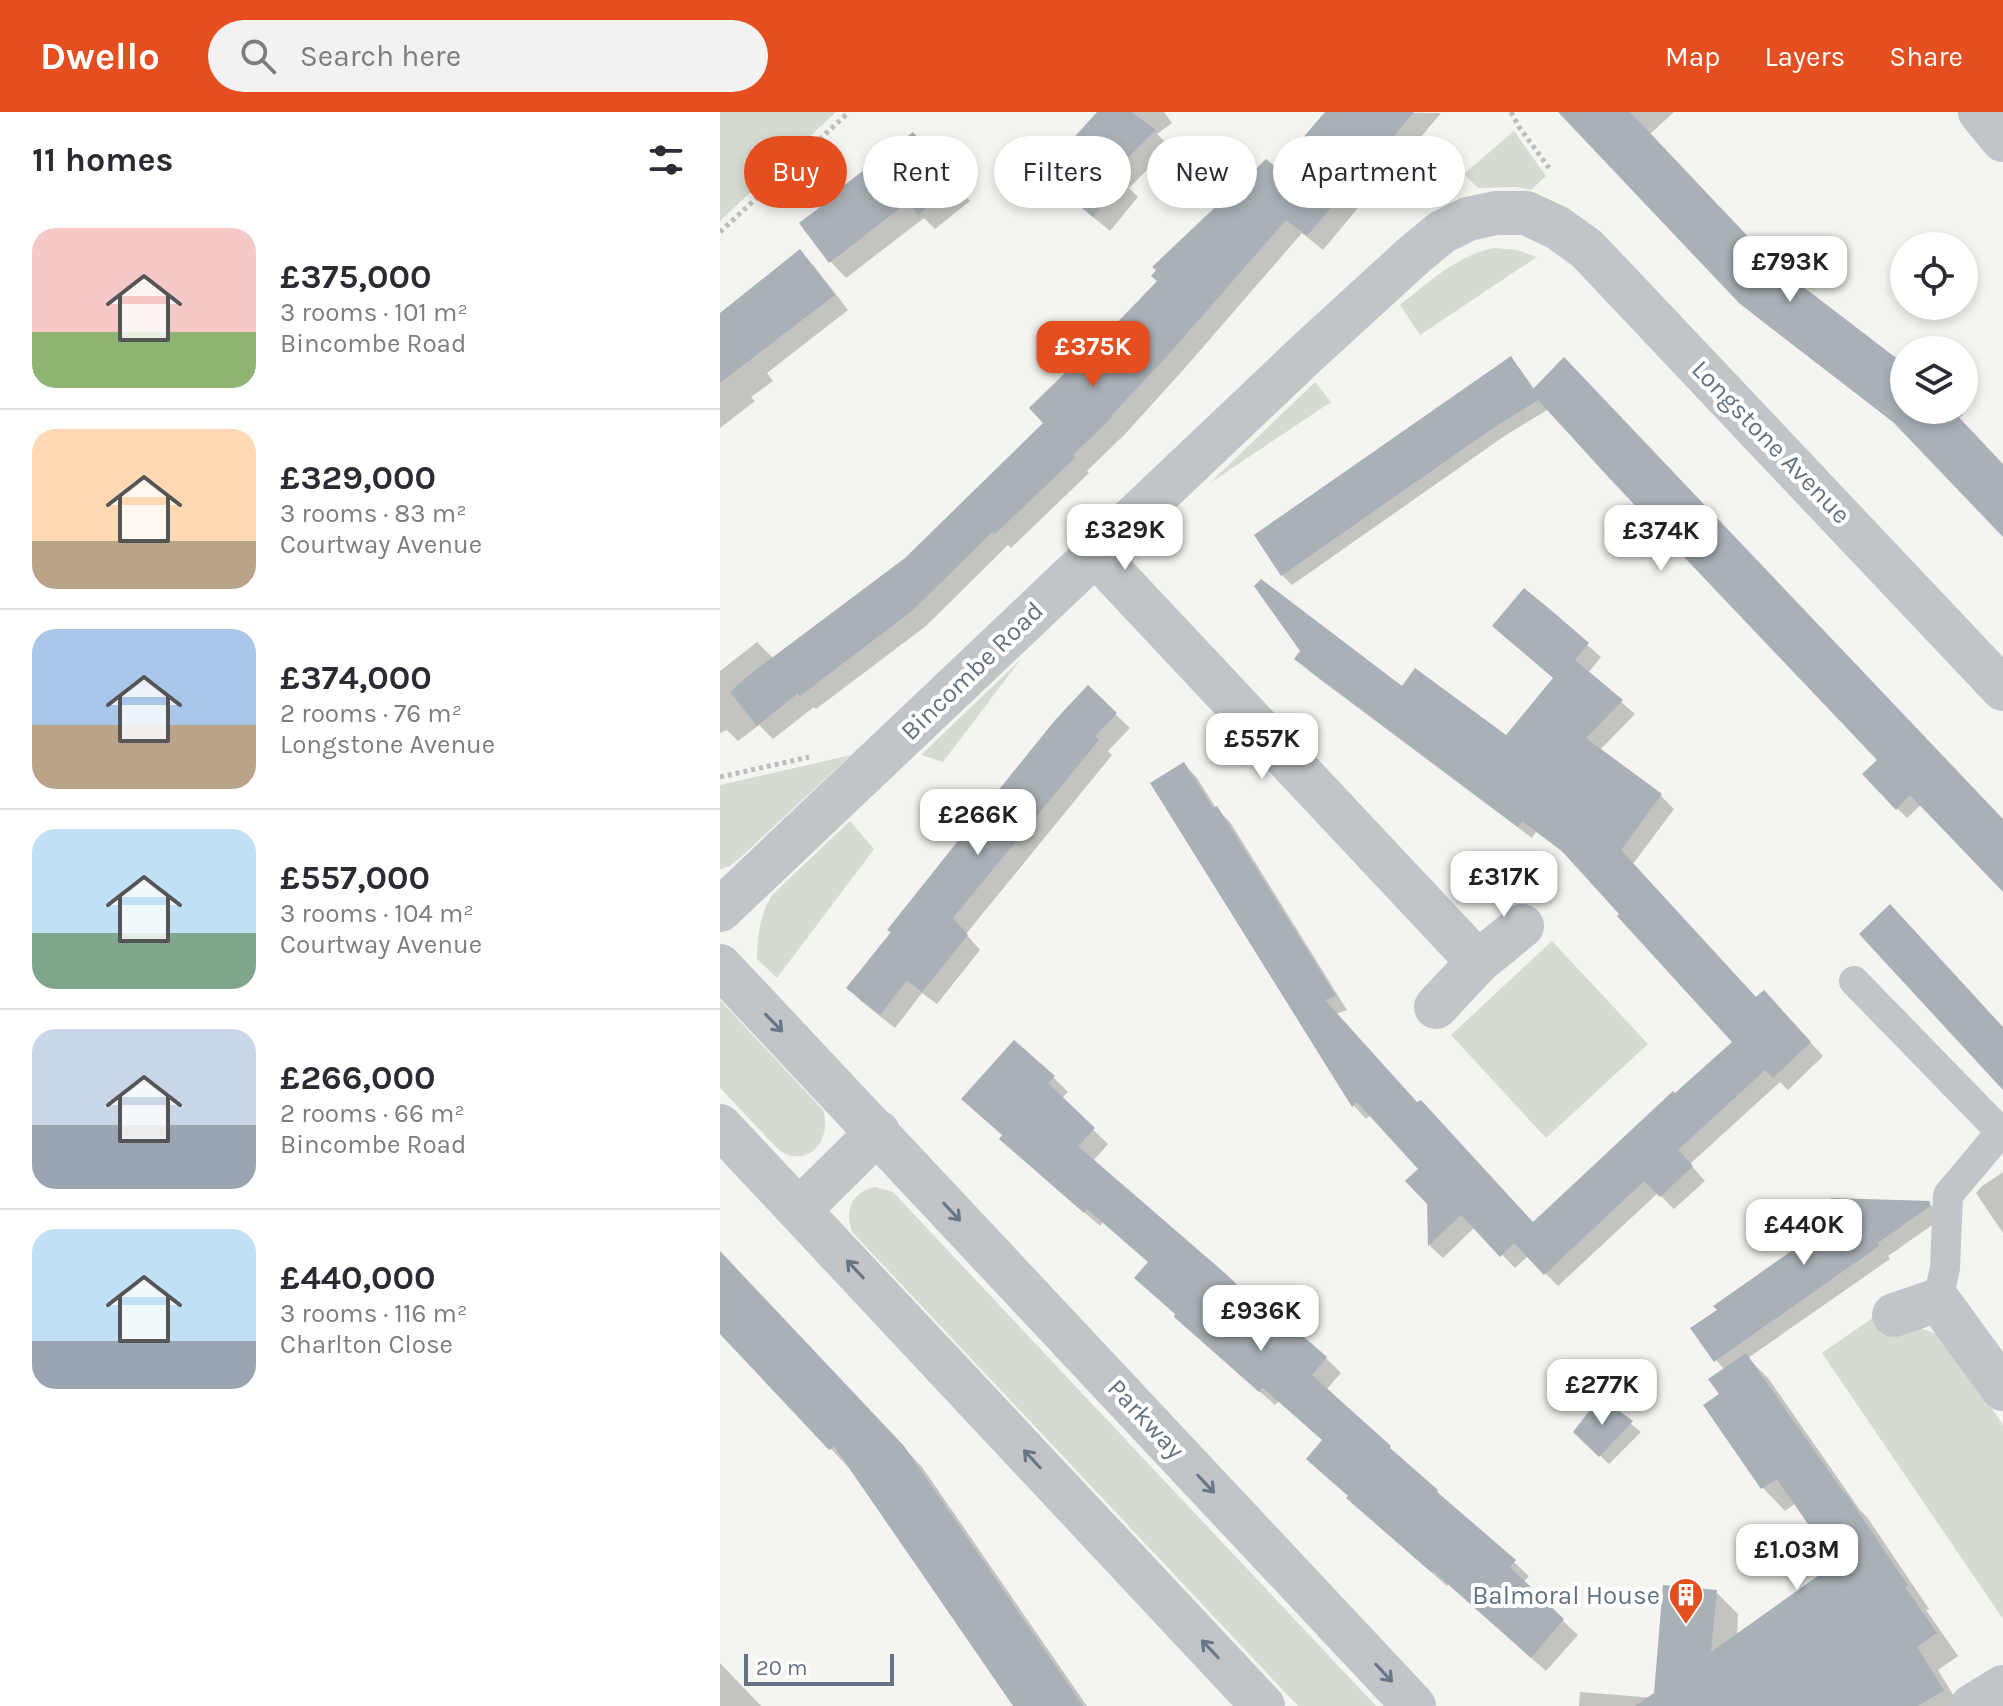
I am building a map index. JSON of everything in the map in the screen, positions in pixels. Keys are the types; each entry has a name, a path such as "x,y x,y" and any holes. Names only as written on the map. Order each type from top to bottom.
{"street":[{"path":"1980,112 2003,140"},
{"name":"Bincombe Road","path":"720,910 1414,255 1442,232 1468,219 1496,213 1526,213"},
{"name":"Longstone Avenue","path":"1526,213 1558,228 1587,249 2003,689"},
{"path":"1095,554 1478,962"},
{"path":"1436,1007 1478,962 1522,926"},
{"name":"Parkway","path":"720,966 1414,1706"},
{"path":"720,1126 1263,1706"},
{"path":"799,1210 878,1132"},
{"path":"1894,1315 1938,1300 2003,1389"},
{"path":"1972,1706 2003,1687"}],"lane":[{"path":"1854,981 2001,1132 1948,1195 1945,1268 1938,1300"}],"path":[{"path":"720,232 849,112"}],"shaded area":[{"path":"720,112 836,112 810,136 744,136 744,198 720,221"},
{"path":"1514,131 1546,176 1531,190 1516,187 1478,188 1465,173"},
{"path":"1494,248 1517,250 1537,257 1420,335 1400,305 1455,263"},
{"path":"1315,382 1331,402 1210,483"},
{"path":"1021,659 943,762 921,755"},
{"path":"851,755 741,857 720,869 720,785"},
{"path":"850,821 874,849 777,978 757,959 760,926 768,903 772,895"},
{"path":"1552,941 1648,1044 1546,1138 1451,1035"},
{"path":"720,1000 823,1110 825,1121 821,1141 808,1154 789,1155 778,1149 720,1088"},
{"path":"875,1187 893,1192 1376,1706 1298,1706 852,1232 849,1216 852,1203 861,1193"},
{"path":"1877,1315 1935,1333 1959,1360 2003,1425 2003,1619 1822,1353"}],"building":[{"path":"1097,112 1131,112 1156,130 1131,154 1131,136 1075,136"},
{"path":"1325,112 1414,112 1394,136 1304,136"},
{"path":"1558,112 1630,112 1776,266 1890,353 1890,420 1739,303"},
{"path":"1266,159 1273,165 1273,208 1331,208 1307,236 1286,220 1112,417 1073,455 1076,457 995,534 992,532 912,611 757,726 730,692 905,558 1043,423 1029,408 1068,370 1070,372 1157,281 1151,276 1156,270 1152,267 1214,208 1257,208 1257,168"},
{"path":"863,171 863,208 900,208 829,263 799,223 819,208 847,208 847,183"},
{"path":"913,208 927,208 918,215"},
{"path":"1082,208 1100,208 1093,217"},
{"path":"800,249 835,295 720,383 720,313"},
{"path":"1511,356 1533,389 1564,357 2003,819 2003,892 1910,795 1896,810 1862,774 1877,760 1538,400 1281,576 1254,535"},
{"path":"1895,424 1965,424 2003,464 2003,537"},
{"path":"1261,579 1402,686 1415,668 1506,735 1553,678 1492,626 1524,588 1552,611 1589,643 1575,660 1623,700 1586,738 1662,794 1621,850 1756,997 1764,990 1811,1042 1773,1078 1765,1070 1678,1150 1693,1166 1660,1197 1644,1181 1544,1275 1514,1243 1500,1257 1461,1215 1428,1246 1427,1204 1405,1181 1418,1169 1357,1102 1352,1107 1150,783 1184,762 1213,808 1217,806 1336,996 1325,1000 1417,1102 1421,1100 1533,1222 1673,1091 1675,1093 1732,1042 1560,849 1522,821 1518,827 1294,659 1300,651 1254,586"},
{"path":"1088,685 1117,713 1095,736 1099,740 953,918 968,935 922,992 907,980 880,1015 846,988 891,932 887,930 993,797 1056,719"},
{"path":"1890,904 2003,1027 2003,1090 1859,934"},
{"path":"1014,1040 1055,1076 1048,1083 1095,1128 1078,1146 1226,1274 1275,1322 1280,1316 1327,1357 1312,1375 1437,1492 1516,1560 1510,1567 1564,1619 1531,1658 1346,1498 1348,1496 1306,1459 1322,1440 1263,1388 1259,1392 1174,1317 1175,1314 1134,1278 1148,1262 1087,1209 1084,1213 999,1139 1002,1135 961,1099"},
{"path":"1832,1198 1930,1201 1930,1206 1878,1243 1879,1246 1714,1362 1690,1328 1717,1310 1713,1306 1800,1245 1789,1228"},
{"path":"720,1251 904,1446 1083,1706 1013,1706 834,1446 829,1450 720,1334"},
{"path":"1746,1353 1845,1492 1937,1633 1917,1647 1944,1690 1918,1706 1635,1706 1654,1693 1663,1585 1717,1590 1711,1652 1822,1573 1818,1569 1832,1559 1777,1479 1761,1489 1703,1405 1719,1394 1708,1379"},
{"path":"1600,1397 1633,1421 1599,1457 1573,1432"}],"place":[{"name":"Balmoral House","path":"1686,1626"}]}
